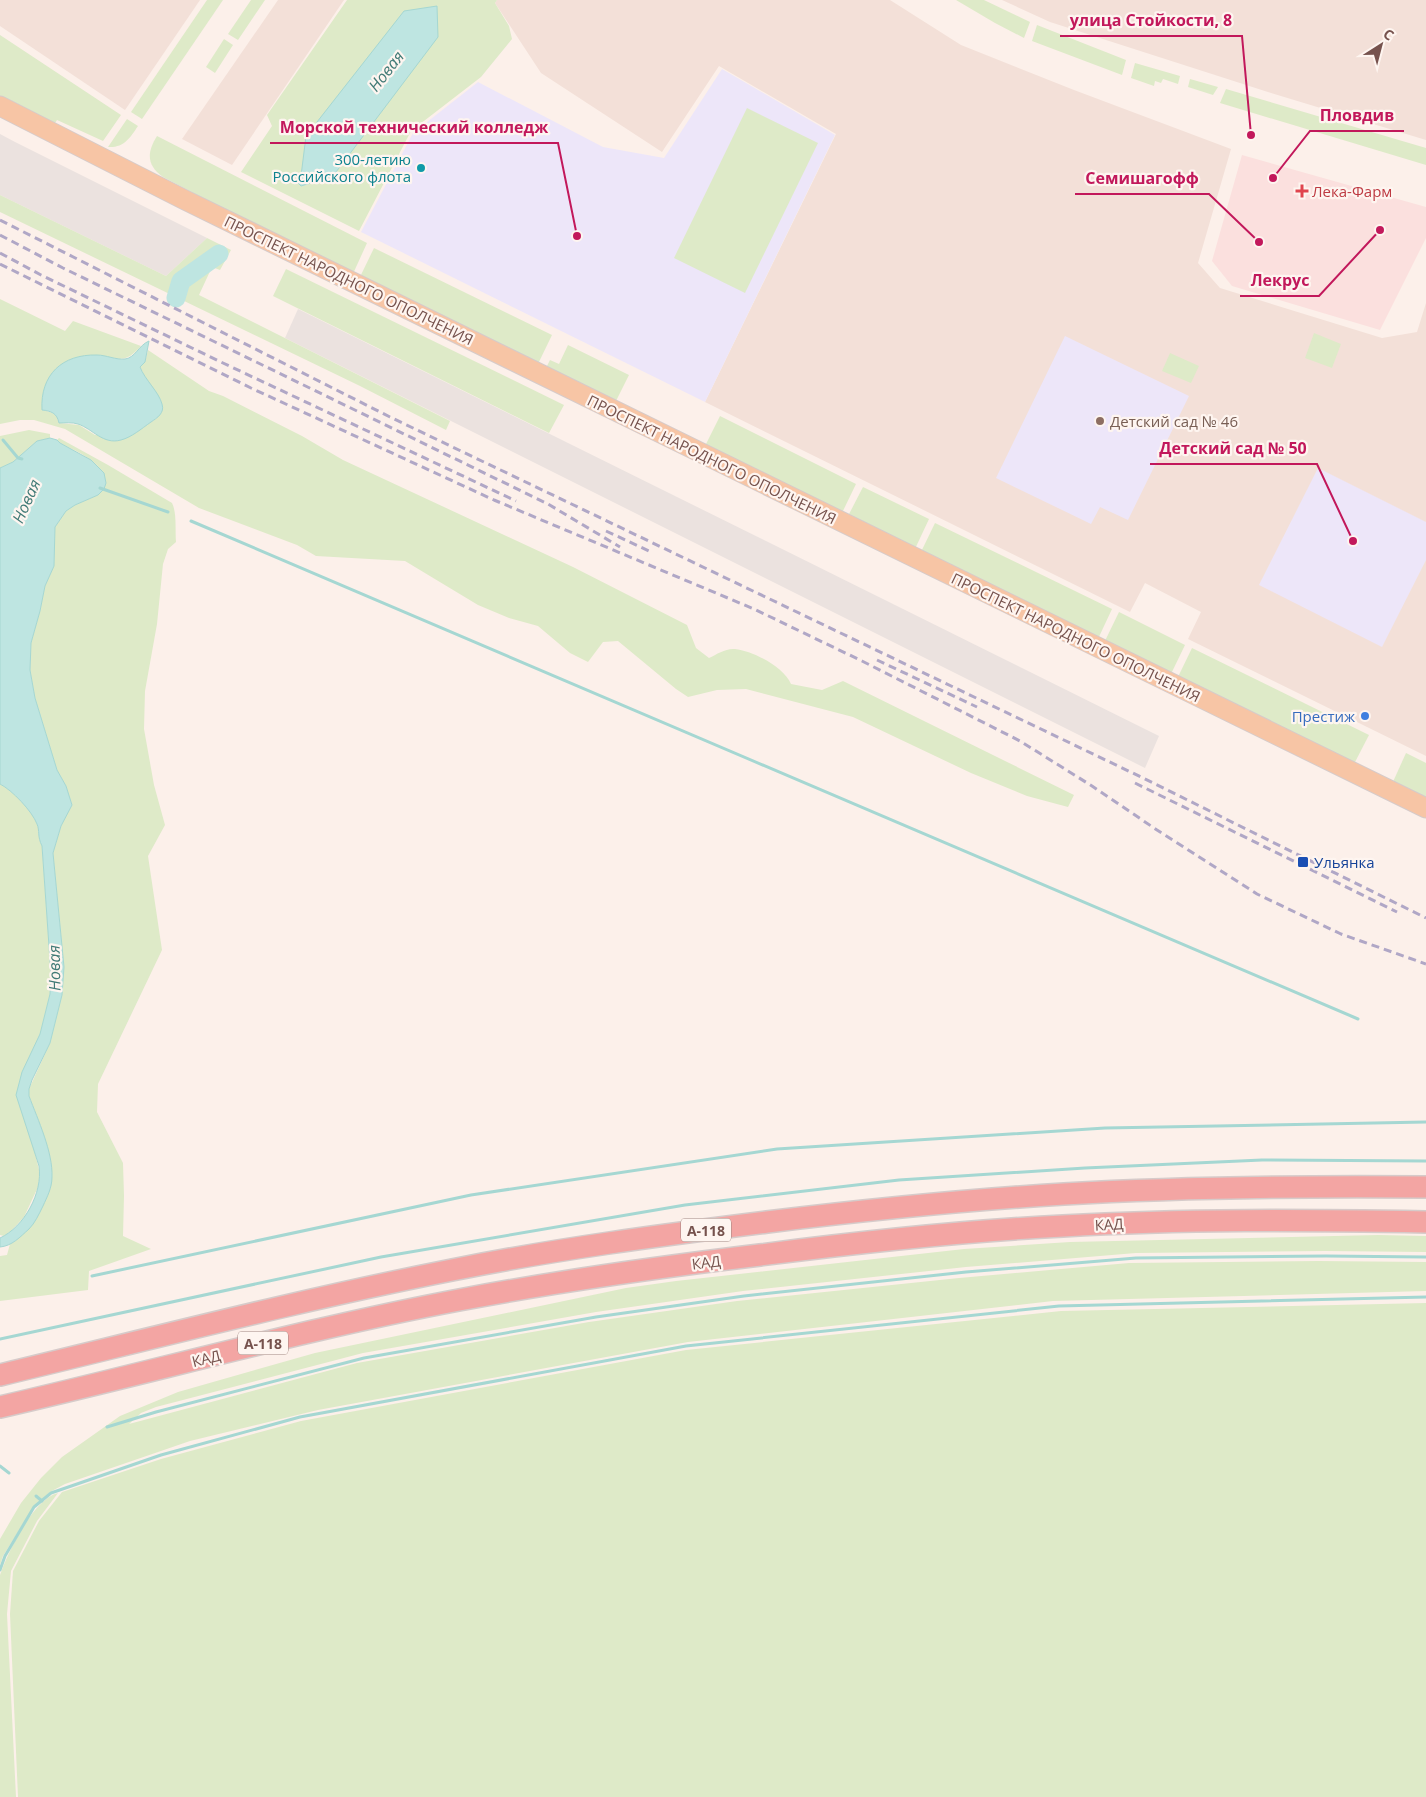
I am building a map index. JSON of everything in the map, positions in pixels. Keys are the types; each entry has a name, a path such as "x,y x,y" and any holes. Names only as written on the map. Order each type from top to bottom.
{"highway":[{"name":"А-118","path":"0,1375 280,1307 389,1283 453,1270 645,1238 853,1212 1059,1194 1316,1186 1426,1187"},
{"name":"КАД","path":"0,1407 285,1338 456,1301 650,1269 856,1243 1062,1226 1142,1222 1426,1222"}],"main road":[{"name":"ПРОСПЕКТ НАРОДНОГО ОПОЛЧЕНИЯ","path":"0,106 185,200 1426,808"},
{"name":"ПРОСПЕКТ НАРОДНОГО ОПОЛЧЕНИЯ","path":"0,118 349,294 1426,820"}],"shaded area":[{"path":"0,0 200,0 125,110 0,26"},
{"path":"278,0 344,0 232,165 182,139"},
{"path":"497,0 890,0 961,45 1231,149 1198,263 1220,288 1382,338 1417,332 1426,303 1426,756 1188,639 1201,612 1145,583 1130,612 705,402 836,134 719,66 662,152 541,73 495,3"},
{"path":"1002,0 1426,0 1426,140 1271,93 1050,22"},
{"path":"722,69 835,135 705,402 361,232 413,133 478,82 603,147 664,158"},
{"path":"0,134 207,238 166,276 0,195"},
{"path":"1242,155 1426,207 1426,238 1380,330 1232,286 1212,261"},
{"path":"298,309 1159,736 1145,768 285,338"},
{"name":"Детский сад № 46","path":"1065,336 1189,396 1128,520 1100,507 1091,524 996,478"},
{"path":"1318,468 1426,522 1426,560 1382,647 1259,585"}],"green space":[{"path":"207,0 223,0 142,119 131,112"},
{"path":"251,0 265,0 238,40 228,34"},
{"path":"347,0 497,0 495,3 509,26 512,39 481,77 411,131 359,231 241,172 272,126 267,115"},
{"path":"956,0 984,0 1030,22 1024,38 995,23"},
{"path":"1037,25 1126,60 1122,75 1032,41"},
{"path":"0,35 121,115 103,141 57,120 55,123 8,99 0,98"},
{"path":"224,39 233,45 215,73 206,67"},
{"path":"1135,63 1180,76 1178,84 1163,79 1161,83 1155,81 1154,86 1131,78"},
{"path":"1190,79 1218,87 1213,95 1188,87"},
{"path":"1226,89 1426,148 1426,165 1220,103"},
{"path":"747,108 818,143 745,293 674,258"},
{"path":"127,119 138,126 122,144 108,147"},
{"path":"157,136 367,243 352,276 163,177 153,168 150,158 151,147"},
{"path":"0,195 166,276 207,238 231,250 220,270 212,267 199,295 450,421 446,430 360,386 0,212"},
{"path":"374,248 552,335 537,366 359,279"},
{"path":"286,269 564,405 549,433 273,296"},
{"path":"0,299 65,331 73,321 141,346 130,356 120,359 95,355 42,410 55,415 59,423 79,425 95,435 135,433 157,418 156,394 140,367 145,362 148,350 209,391 223,396 302,436 343,460 573,567 687,625 696,648 709,658 725,650 742,650 759,656 775,666 791,684 822,690 843,681 1074,795 1068,807 1027,796 971,773 853,717 746,689 717,690 688,697 618,641 603,642 588,662 570,653 538,626 509,618 478,605 405,561 316,556 297,545 199,508 65,429 34,420 20,420 0,424"},
{"path":"1314,333 1341,344 1332,368 1305,358"},
{"path":"568,345 629,375 615,403 545,370 550,360 559,364"},
{"path":"1170,353 1199,366 1191,383 1162,371"},
{"path":"720,416 856,484 841,515 704,448"},
{"path":"29,430 50,434 50,438 37,441 13,462 0,468 0,436"},
{"path":"59,438 172,503 174,507 176,542 168,549 163,564 157,624 145,691 144,729 154,785 165,825 148,856 162,950 98,1084 97,1112 123,1163 123,1236 151,1249 89,1271 88,1290 0,1301 0,1256 7,1255 10,1244 20,1237 51,1164 45,1139 29,1096 29,1089 50,1043 62,995 64,967 53,853 61,826 72,805 66,786 57,770 35,698 30,670 31,643 45,586 54,566 55,527 66,511 98,495 106,483 104,475 95,463 60,443 57,440"},
{"path":"863,487 929,519 914,551 847,518"},
{"path":"935,523 1112,609 1097,641 920,554"},
{"path":"1119,612 1185,645 1170,676 1104,643"},
{"path":"1192,648 1369,735 1353,766 1177,679"},
{"path":"1406,753 1426,763 1426,801 1392,784"},
{"path":"0,784 21,801 31,813 38,827 42,846 51,975 50,994 40,1034 22,1072 33,1145 40,1174 38,1187 24,1217 4,1236 0,1235"},
{"path":"1378,1235 1426,1236 1426,1252 1136,1253 966,1267 743,1291 596,1312 363,1353 156,1407 141,1413 129,1424 357,1363 589,1322 737,1301 1129,1263 1426,1262 1426,1291 1053,1301 688,1342 318,1410 190,1441 65,1484 50,1492 34,1506 3,1556 0,1565 0,1539 21,1503 41,1478 62,1457 120,1416 178,1392 315,1353 626,1288 964,1249 1070,1242"},
{"path":"1426,1303 1426,1797 18,1797 10,1614 13,1571 39,1521 62,1492 161,1459 301,1421 686,1350 1061,1311"},
{"path":"58,1493 37,1521 11,1571 7,1614 16,1797 0,1797 0,1575 15,1541 31,1516 49,1497"}],"water":[{"path":"437,6 438,37 333,176 301,186 297,182 301,176 306,136 404,11"},
{"path":"149,341 145,362 140,367 155,390 163,407 158,417 129,437 115,441 109,440 78,424 59,423 53,413 42,410 42,398 49,377 64,363 73,358 100,355 125,359 132,356 142,345"},
{"path":"50,438 57,440 91,460 104,473 106,483 104,489 98,495 66,511 55,527 54,566 45,586 31,643 30,670 35,698 57,770 66,786 72,805 61,826 53,853 64,967 62,995 50,1043 29,1089 29,1096 50,1157 52,1167 51,1185 43,1206 31,1227 12,1243 0,1247 0,1238 9,1233 24,1218 35,1198 38,1187 39,1166 16,1095 22,1072 40,1034 50,994 51,975 42,846 38,827 31,813 21,801 0,784 0,468 13,462 37,441"}],"waterway":[{"name":"Новая","path":"176,298 181,281 219,254"},
{"path":"3,440 18,458 22,459"},
{"path":"100,488 168,512"},
{"path":"191,521 1358,1019"},
{"path":"92,1276 471,1195 777,1149 1105,1128 1426,1122"},
{"path":"0,1339 381,1257 685,1205 899,1180 1085,1168 1262,1160 1426,1161"},
{"path":"107,1427 156,1412 364,1358 596,1317 744,1296 966,1272 1136,1258 1426,1257"},
{"path":"0,1570 5,1556 34,1507 51,1493 161,1455 300,1417 686,1346 1059,1306 1426,1297"},
{"path":"0,1466 9,1473"},
{"path":"36,1496 42,1501"}],"railway":[{"path":"0,220 390,417 1141,777 1426,918"},
{"path":"0,235 63,268 548,504 620,547"},
{"path":"0,253 41,275 223,363 516,501"},
{"path":"0,264 251,388 494,500 754,609 862,661 1020,741 1257,894 1341,934 1426,964"},
{"path":"606,531 649,551"},
{"path":"877,660 977,707"},
{"path":"1135,783 1397,912"}],"place":[{"name":"улица Стойкости, 8","path":"1251,135"},
{"name":"300-летию Российского флота","path":"421,168"},
{"name":"Пловдив","path":"1273,178"},
{"name":"Лека-Фарм","path":"1302,191"},
{"name":"Лекрус","path":"1380,230"},
{"name":"Морской технический колледж","path":"577,236"},
{"name":"Семишагофф","path":"1259,242"},
{"name":"Детский сад № 46","path":"1100,421"},
{"name":"Детский сад № 50","path":"1353,541"},
{"name":"Престиж","path":"1365,716"},
{"name":"Ульянка","path":"1303,862"}]}
